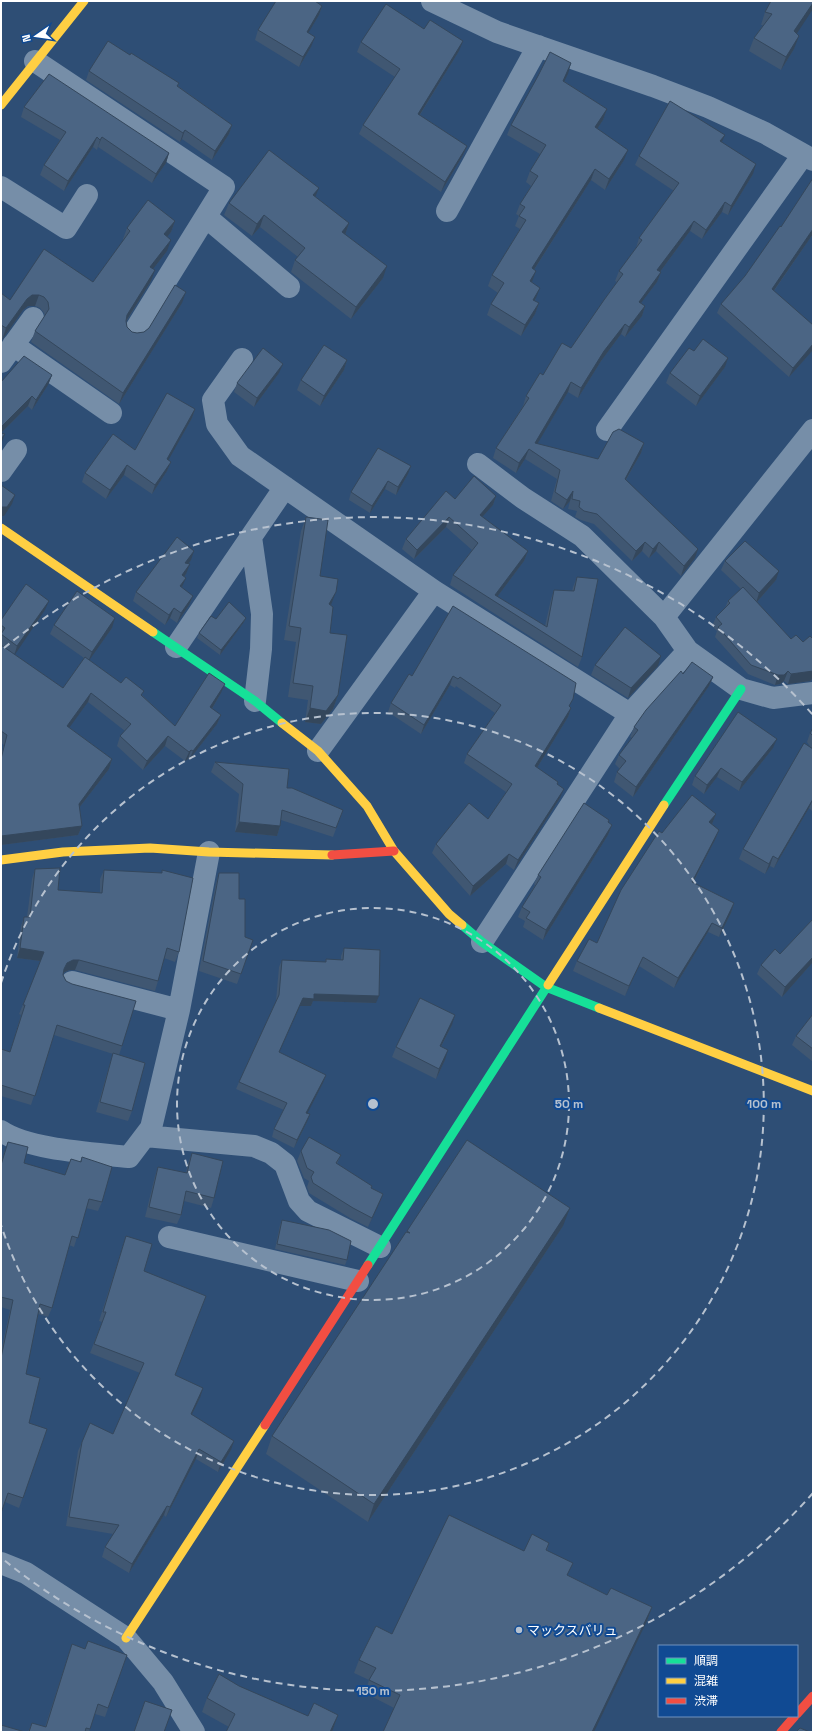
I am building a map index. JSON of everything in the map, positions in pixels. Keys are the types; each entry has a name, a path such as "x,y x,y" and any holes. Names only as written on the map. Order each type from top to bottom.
{"street":[{"path":"1,105 84,1"},
{"path":"432,1 497,32 653,86 708,107 765,133 808,158 607,430"},
{"path":"447,211 538,46"},
{"path":"35,61 224,188 134,332"},
{"path":"1,187 66,228 87,195"},
{"path":"206,216 289,287"},
{"path":"33,318 7,354 111,413"},
{"path":"242,359 213,400 217,424 240,456 434,591 630,714"},
{"path":"664,617 813,430"},
{"path":"1,471 16,450"},
{"path":"478,464 523,498 582,536 664,617 688,651 741,689 773,698 813,693"},
{"path":"176,647 285,487"},
{"path":"1,528 255,701 318,752 367,806 394,851 449,914 482,942 546,987 813,1091"},
{"path":"251,537 262,614 261,648 255,701"},
{"path":"318,752 434,591"},
{"path":"482,942 630,714 688,651"},
{"path":"126,1638 380,1247 637,844 741,689"},
{"path":"1,860 63,852 150,848 209,852 335,855 394,851"},
{"path":"1,1131 9,1136 47,1147 129,1157 151,1128 179,1010 209,852"},
{"path":"72,982 179,1010"},
{"path":"145,1136 254,1146 271,1153 285,1164 298,1201 308,1211 380,1247"},
{"path":"169,1237 358,1281"},
{"path":"1,1563 26,1573 126,1638 163,1682 194,1732"},
{"path":"798,1713 813,1696"},
{"path":"781,1732 794,1717"}],"building":[{"path":"276,1 315,1 322,6 307,32 315,37 303,57 258,30"},
{"path":"771,1 813,1 794,31 799,36 786,57 754,38 772,14 765,12"},
{"path":"386,4 424,29 430,20 463,41 418,114 467,146 445,182 363,125 400,69 361,42"},
{"path":"108,41 130,55 131,53 179,83 177,86 232,125 215,151 185,130 183,133 89,71"},
{"path":"550,52 571,63 563,81 607,109 595,127 628,150 609,179 595,169 532,268 536,271 530,281 540,288 533,300 539,303 525,325 491,304 504,283 492,275 526,220 519,216 525,207 520,204 538,176 530,171 546,145 511,125"},
{"path":"49,74 169,153 156,174 102,137 100,140 97,137 68,181 44,165 66,132 24,107"},
{"path":"670,101 725,135 720,141 756,164 731,206 725,202 706,230 694,221 657,270 661,272 639,302 645,306 629,327 625,324 604,351 581,388 571,382 535,443 598,459 613,432 619,429 644,443 625,479 698,549 684,566 659,542 653,549 645,542 636,551 597,514 584,511 579,507 580,501 572,499 573,491 567,500 555,492 560,470 529,449 519,463 496,448 529,398 526,396 540,373 543,375 562,343 571,348 623,274 619,271 642,240 639,238 679,183 639,156"},
{"path":"269,150 319,188 313,195 349,223 342,232 387,266 356,307 295,260 305,248 264,215 257,224 229,203"},
{"path":"813,178 813,229 772,289 813,325 813,344 793,368 721,304 745,276 780,226 781,227"},
{"path":"148,200 175,221 164,234 171,240 150,267 155,270 127,315 127,327 132,332 144,332 149,328 175,285 186,292 123,393 35,331 49,309 48,302 44,297 32,295 27,299 6,328 1,325 1,293 10,300 44,249 93,282 130,231 127,228"},
{"path":"703,339 728,358 700,396 670,373 689,348 694,351"},
{"path":"324,345 347,360 324,396 301,380"},
{"path":"263,348 283,364 257,398 237,383"},
{"path":"24,356 52,375 36,400 32,396 1,427 1,382"},
{"path":"167,393 195,409 167,459 171,462 155,485 127,465 110,490 85,473 113,434 135,450"},
{"path":"1,433 5,434 1,439"},
{"path":"378,448 411,466 398,487 388,481 372,506 351,492"},
{"path":"474,476 496,496 480,515 528,551 495,595 547,627 554,590 574,591 577,577 598,579 582,657 453,575 478,543 449,517 417,550 406,539 446,491 455,499"},
{"path":"1,485 15,495 7,507 1,507"},
{"path":"306,517 328,520 320,576 338,579 336,592 329,604 333,607 330,633 347,635 338,695 326,711 310,708 313,686 293,683 301,628 289,626"},
{"path":"177,537 194,551 185,563 190,564 182,575 186,578 180,586 193,596 181,613 174,608 169,615 136,592"},
{"path":"745,541 779,571 759,593 725,561"},
{"path":"26,584 49,601 17,646 1,634 5,628 1,625 1,620"},
{"path":"743,587 791,639 796,635 803,642 810,636 813,639 813,671 791,674 788,671 784,675 778,675 751,665 718,627 722,624 716,617 730,603 728,601"},
{"path":"77,591 115,618 92,652 54,625"},
{"path":"229,602 246,618 221,650 199,633 211,616 216,619"},
{"path":"453,606 576,683 573,699 569,706 571,708 535,766 558,782 557,784 564,789 518,860 509,854 473,886 436,844 469,803 488,819 512,784 467,754 501,705 460,677 458,679 453,676 424,725 391,703 409,674 412,676"},
{"path":"625,627 661,656 631,688 595,665"},
{"path":"1,645 63,688 85,657 121,683 126,677 144,691 141,695 175,726 209,673 225,684 210,707 221,715 193,751 191,750 189,752 168,736 147,761 120,736 131,724 91,693 67,726 112,759 79,804 82,826 1,836 1,759 7,735 1,731"},
{"path":"692,662 713,677 636,787 617,772 626,761 619,755 638,730 634,727 646,710 681,671 683,674"},
{"path":"738,712 777,739 742,782 721,768 707,785 695,776"},
{"path":"813,728 813,736 810,733"},
{"path":"804,743 813,749 813,799 778,859 773,856 769,864 743,849"},
{"path":"215,762 289,769 287,788 292,788 343,810 336,828 282,810 280,826 239,822 243,784"},
{"path":"692,795 716,814 709,822 719,830 692,882 734,903 722,928 712,923 678,978 643,957 629,986 577,961 589,939 597,943 621,890 659,831 662,833"},
{"path":"584,803 609,820 608,822 612,825 546,930 526,918 530,912 522,907 541,877 538,875"},
{"path":"60,868 58,890 102,893 104,870 162,873 162,870 193,878 179,952 167,948 158,981 79,960 73,960 67,963 63,975 66,981 72,984 136,1001 122,1046 57,1025 35,1096 1,1085 1,1049 10,1052 25,1005 23,1005 44,952 20,948 24,917 30,917 35,869"},
{"path":"219,873 239,873 239,899 245,899 245,937 253,940 241,974 203,961"},
{"path":"813,919 813,957 785,987 761,965 775,949 780,954"},
{"path":"344,948 380,950 379,996 314,994 314,999 303,998 279,1052 326,1075 306,1113 310,1114 297,1140 274,1129 287,1103 239,1082 279,995 282,960 326,962 326,959 343,960"},
{"path":"420,998 455,1015 440,1046 448,1050 439,1069 396,1047"},
{"path":"813,1014 813,1049 796,1036"},
{"path":"113,1053 145,1063 132,1111 100,1102"},
{"path":"309,1137 341,1155 336,1163 372,1186 371,1188 383,1194 372,1218 313,1183 311,1177 314,1172 307,1168 301,1151"},
{"path":"467,1140 570,1208 374,1504 272,1436 406,1232 410,1233 407,1231"},
{"path":"8,1142 28,1147 24,1163 65,1175 71,1159 81,1162 82,1157 112,1167 102,1202 89,1199 78,1238 72,1236 52,1308 40,1304 26,1374 40,1378 29,1423 47,1429 23,1498 8,1493 1,1513 1,1358 13,1300 1,1297 1,1165"},
{"path":"192,1153 223,1161 214,1198 186,1191 181,1215 149,1207 158,1167 187,1173"},
{"path":"282,1220 329,1230 351,1241 347,1260 277,1244"},
{"path":"126,1236 152,1244 144,1271 206,1296 175,1375 203,1388 191,1414 234,1441 221,1462 199,1449 170,1507 167,1506 132,1564 105,1547 119,1525 69,1517 82,1442 90,1423 113,1434 144,1363 94,1344 106,1312 103,1312"},
{"name":"マックスバリュ","path":"449,1515 524,1551 532,1534 549,1543 546,1550 573,1563 567,1575 607,1595 611,1588 652,1607 592,1732 383,1732 400,1695 369,1680 376,1668 359,1660 376,1626 392,1634"},
{"path":"88,1641 127,1655 108,1708 98,1704 90,1729 86,1728 85,1732 29,1732 32,1723 46,1727 72,1644 85,1649"},
{"path":"219,1674 239,1686 308,1716 314,1703 338,1715 330,1732 226,1732 235,1714 207,1698"},
{"path":"145,1701 172,1710 164,1732 134,1732"},
{"path":"1,1725 25,1732 1,1732"},
{"path":"800,1728 810,1732 796,1732"}],"traffic: fast":[{"path":"153,632 255,701 282,723"},
{"path":"664,805 741,689"},
{"path":"462,925 482,942 546,987 599,1008"},
{"path":"368,1265 548,985"}],"traffic: slow":[{"path":"1,105 84,1"},
{"path":"1,528 153,632"},
{"path":"282,723 318,751 367,806 394,851 449,914 462,925"},
{"path":"548,985 664,805"},
{"path":"1,860 63,852 150,848 209,852 332,855"},
{"path":"599,1008 813,1091"},
{"path":"126,1638 265,1425"}],"traffic: jam":[{"path":"332,855 394,851"},
{"path":"265,1425 368,1265"},
{"path":"798,1713 813,1696"},
{"path":"781,1732 794,1717"}],"place":[{"name":"マックスバリュ","path":"519,1630"}]}
